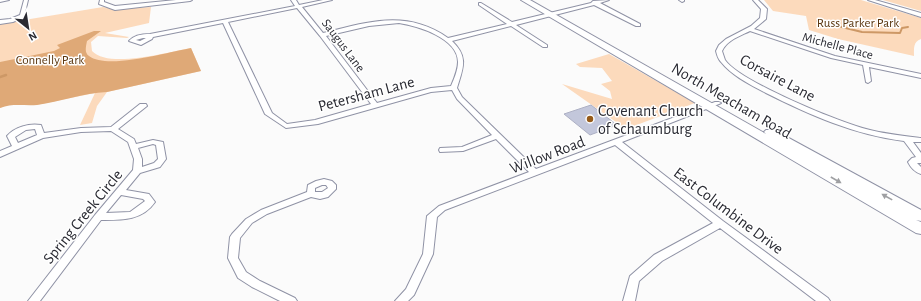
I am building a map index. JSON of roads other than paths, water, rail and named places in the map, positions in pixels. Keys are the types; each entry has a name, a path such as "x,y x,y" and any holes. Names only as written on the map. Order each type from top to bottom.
{"main road":[{"name":"North Meacham Road","path":"525,0 554,14 714,105 921,229"},
{"name":"North Meacham Road","path":"534,0 554,14"},
{"name":"North Meacham Road","path":"714,105 921,216"}],"street":[{"path":"0,1 7,0"},
{"path":"0,22 11,21 22,16 26,0"},
{"path":"102,0 101,3 107,6 121,7 190,0"},
{"path":"144,5 147,0"},
{"name":"Saugus Lane","path":"292,0 322,35 375,105"},
{"path":"150,36 330,0"},
{"path":"589,0 638,25"},
{"path":"448,40 607,0"},
{"name":"Corsaire Lane","path":"755,0 764,9 765,13 763,19 750,29 724,43 720,49 719,54 721,58 734,71 820,116 866,132 907,139"},
{"path":"870,0 921,15"},
{"path":"482,4 545,46"},
{"name":"Petersham Lane","path":"225,21 269,114 286,126 315,122 431,90 454,88"},
{"path":"322,35 390,21 409,22 423,25 436,31 448,40 457,50 461,62 454,88 459,98 535,173"},
{"name":"Michelle Place","path":"750,29 809,50 866,65 921,76"},
{"path":"866,65 868,81"},
{"name":"Willow Road","path":"401,301 410,292 428,254 432,216 442,208 714,105"},
{"path":"113,129 143,106"},
{"path":"16,146 11,136 19,130 27,127 38,127 41,136"},
{"path":"0,154 41,136 81,130 113,129 131,141 134,147 153,142 160,144 162,159 157,165 137,171"},
{"path":"443,150 463,149 498,136"},
{"path":"907,139 921,140"},
{"path":"907,139 921,160"},
{"name":"East Columbine Drive","path":"617,142 720,223 824,301"},
{"name":"Spring Creek Circle","path":"34,301 98,217 137,171 138,159 134,147"},
{"path":"921,160 915,160 912,162 914,166 921,171"},
{"path":"98,217 131,216 142,210 150,202 146,196 120,192"},
{"path":"291,301 256,284 242,275 233,258 235,237 249,222 264,212 312,194"},
{"path":"629,301 634,279 658,258 720,223"}],"waterway":[{"path":"817,21 862,32 900,33 902,28 908,27"},
{"path":"0,77 6,75"}],"place":[{"name":"Covenant Church of Schaumburg","path":"590,119"}],"park label":[{"name":"Russ Parker Park","path":"858,22"},
{"name":"Connelly Park","path":"50,59"}]}
